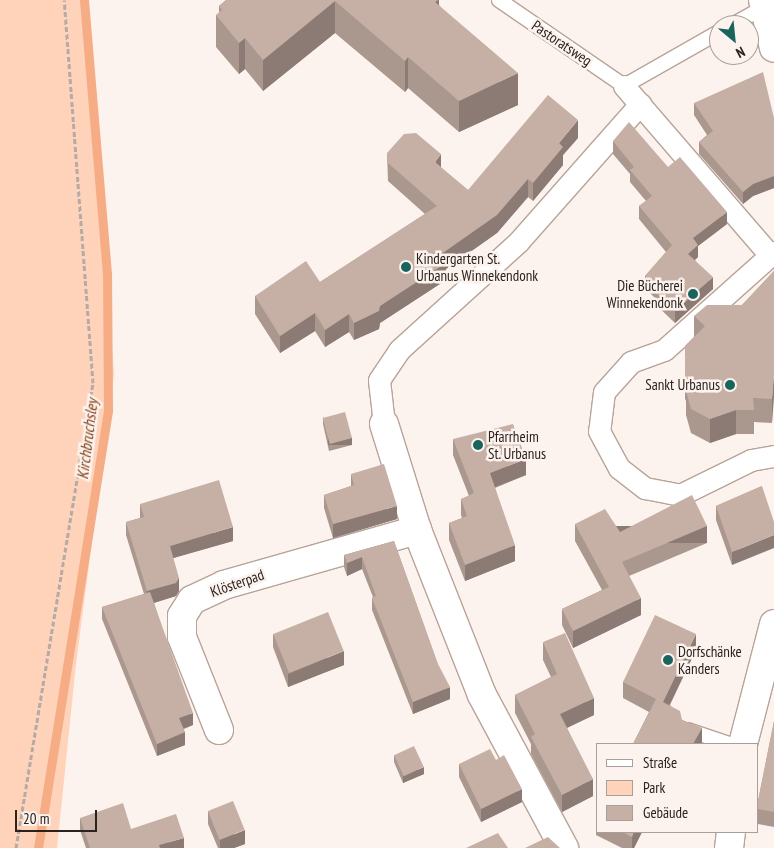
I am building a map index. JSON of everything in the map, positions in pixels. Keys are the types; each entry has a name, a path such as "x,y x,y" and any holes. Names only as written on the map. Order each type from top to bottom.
{"street":[{"path":"764,3 774,48"},
{"path":"624,86 770,255 664,350 631,362 604,392 599,431 618,468 645,488 680,495 751,460 774,456"},
{"path":"564,848 482,695 417,530 384,424 379,380 399,350 519,241 640,104"},
{"name":"Klösterpad","path":"219,730 182,637 182,616 192,600 224,585 417,530"},
{"path":"743,743 774,624"},
{"path":"729,848 731,833"}],"lane":[{"name":"Pastoratsweg","path":"499,0 624,86"},
{"path":"747,15 764,3"},
{"path":"624,86 709,38"},
{"path":"688,730 726,743"}],"path":[{"path":"16,848 93,383 64,0"}],"green space":[{"path":"0,0 86,0 114,374 76,664 57,848 0,848"}],"building":[{"path":"226,0 438,0 435,2 518,73 459,101 408,57 405,61 335,1 263,60 245,38 239,43 216,15 222,10 219,6"},
{"path":"763,72 774,118 774,176 753,184 743,192 699,142 713,131 694,103"},
{"path":"548,95 578,120 559,143 563,147 533,183 528,179 497,215 440,255 446,263 380,306 379,311 354,323 349,314 325,330 315,313 280,336 255,296 306,261 320,282 437,206 388,163 387,153 404,134 416,133 441,154 435,162 468,190"},
{"path":"629,122 668,167 680,157 727,212 693,238 698,245 688,254 713,277 675,311 654,291 657,288 645,276 672,245 639,206 652,196 630,170 634,167 613,141"},
{"name":"Sankt Urbanus","path":"774,271 774,373 772,399 753,398 754,410 736,410 710,419 691,409 686,391 692,381 685,375 685,346 705,326 694,316 707,305 742,305"},
{"path":"345,412 352,438 330,444 323,418"},
{"path":"513,424 526,459 490,473 515,545 465,565 449,523 467,516 461,499 474,493 453,439"},
{"path":"384,464 397,506 333,524 324,495 354,485 351,474"},
{"path":"219,480 233,527 170,546 179,578 176,583 147,591 126,522 144,517 140,504"},
{"path":"762,486 774,522 774,535 732,552 716,506"},
{"path":"692,495 707,526 622,562 641,598 573,631 562,609 609,587 575,524 605,509 620,532"},
{"path":"394,541 438,664 450,687 413,702 372,598 376,596 362,557 347,563 344,555"},
{"path":"150,592 193,713 179,718 185,732 157,744 102,607"},
{"path":"328,612 344,651 289,673 273,634"},
{"path":"655,615 696,634 663,702 680,711 682,720 702,728 694,743 634,743 656,699 623,682"},
{"path":"565,633 594,698 560,714 593,779 562,795 531,737 535,734 515,695 557,674 543,642"},
{"path":"774,721 774,812 759,809 759,796"},
{"path":"414,746 424,767 404,776 394,755"},
{"path":"490,749 496,760 504,755 522,789 481,809 459,764"},
{"path":"233,801 245,830 220,840 208,811"},
{"path":"123,803 131,829 176,814 184,838 159,845 160,848 90,848 80,818"},
{"path":"498,833 508,848 466,848"},
{"path":"624,833 634,833 632,837"},
{"path":"548,837 560,848 525,848"}],"waterway":[{"name":"Kirchbruchsley","path":"38,848 108,410 107,274 84,0"}],"place":[{"name":"Kindergarten St. Urbanus Winnekendonk","path":"406,267"},
{"name":"Die Bücherei Winnekendonk","path":"693,294"},
{"name":"Sankt Urbanus","path":"730,385"},
{"name":"Pfarrheim St. Urbanus","path":"478,445"},
{"name":"Dorfschänke Kanders","path":"668,660"}]}
